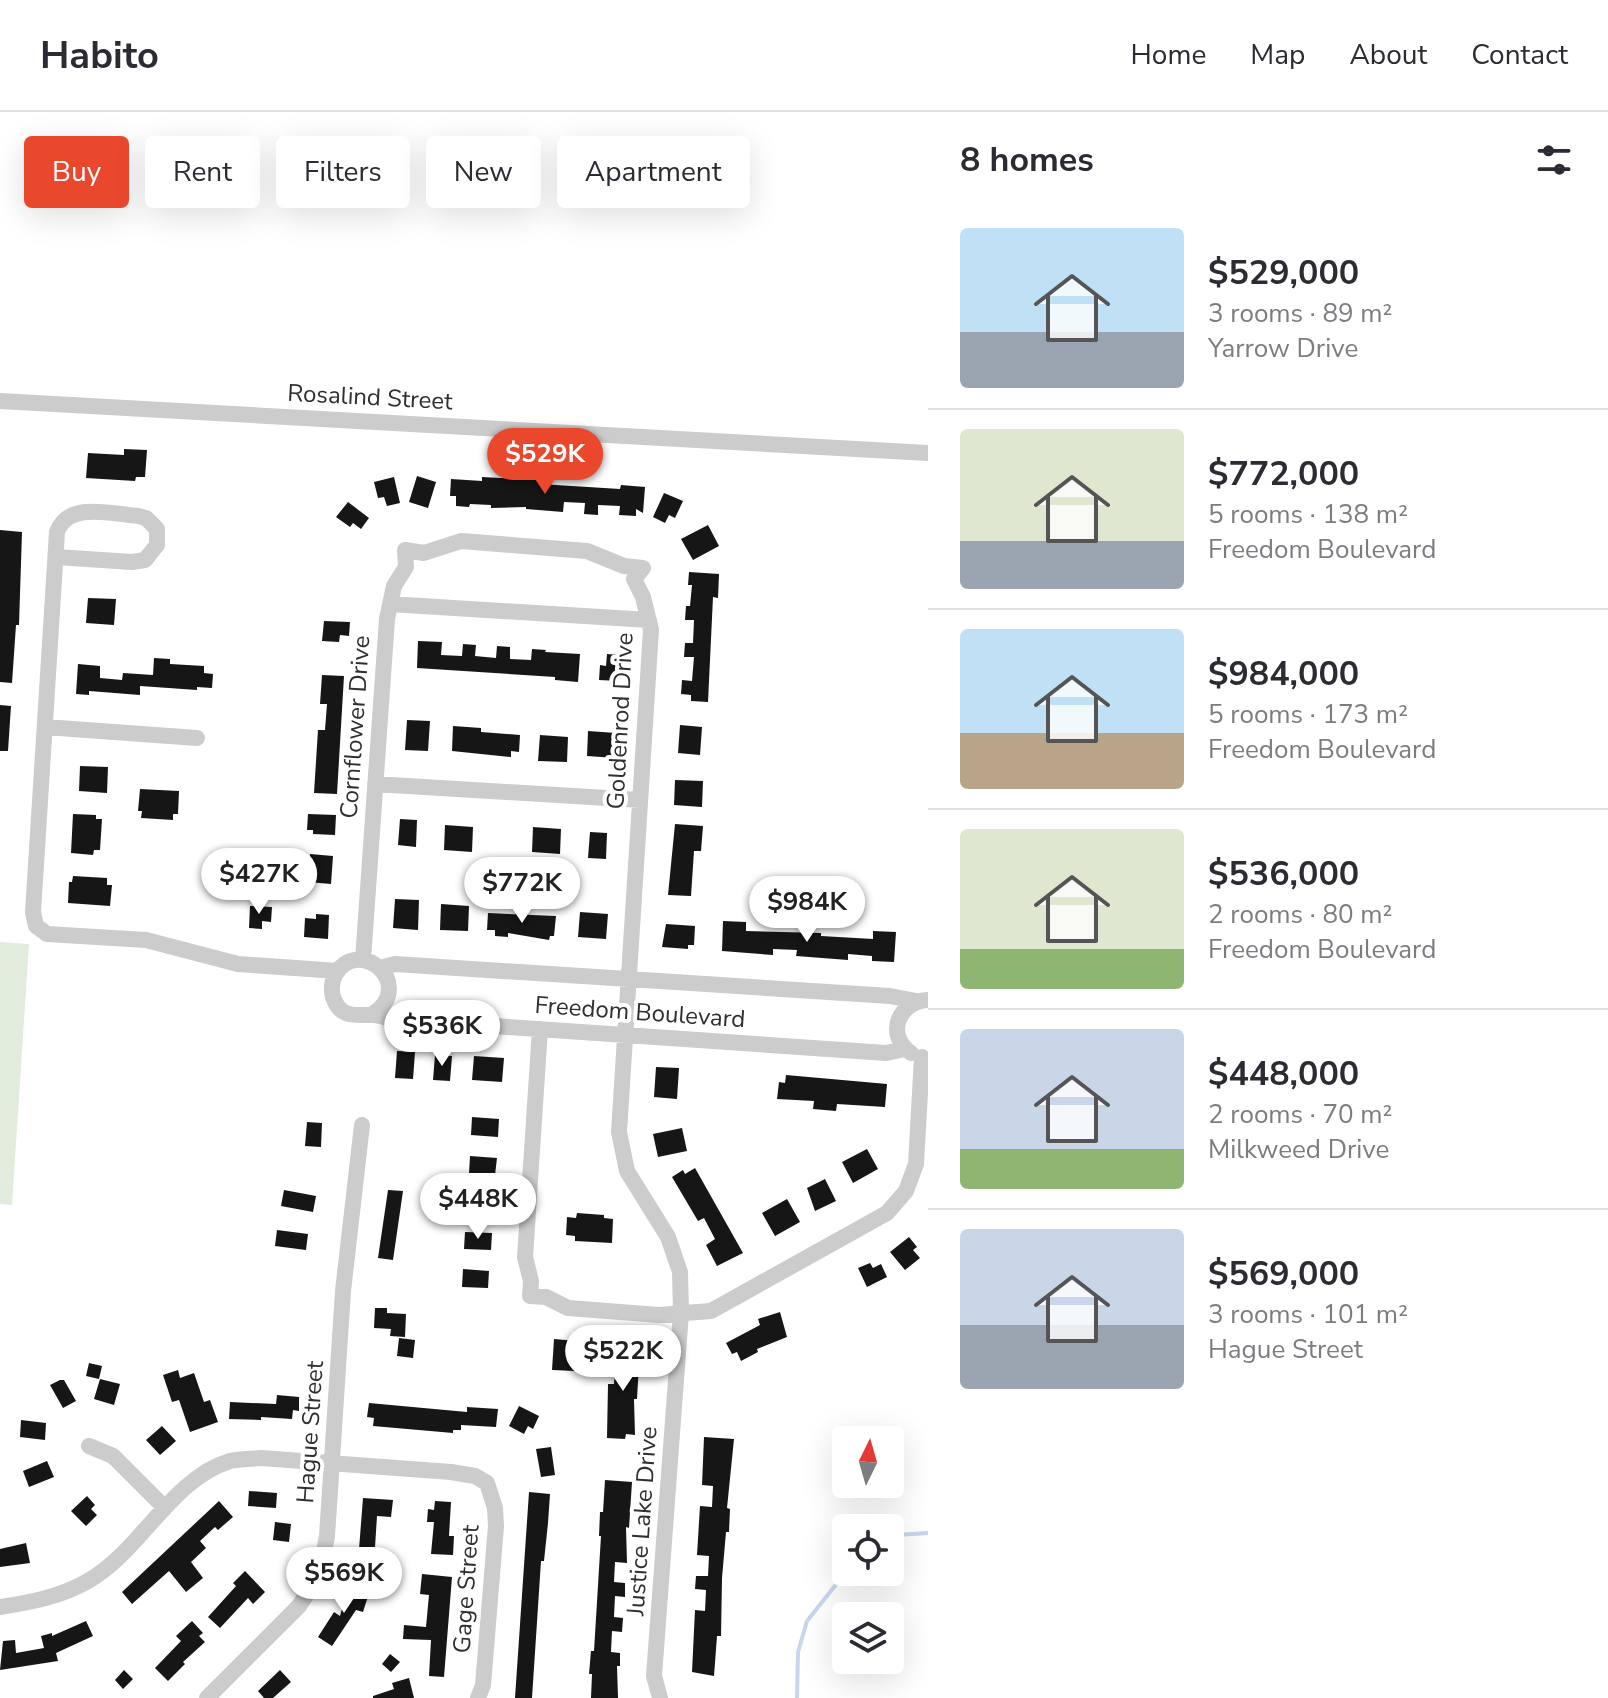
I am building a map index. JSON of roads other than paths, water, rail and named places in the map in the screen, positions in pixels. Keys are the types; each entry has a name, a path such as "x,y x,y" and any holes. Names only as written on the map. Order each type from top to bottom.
{"street":[{"name":"Rosalind Street","path":"0,401 928,453"},
{"path":"56,557 132,562 145,560 157,545 157,529 146,518 138,516 76,512 61,522 57,532 33,912 36,926 47,934 146,940 238,964 338,971"},
{"name":"Goldenrod Drive","path":"405,550 424,553 461,541 587,551 624,566 643,568 634,579 643,597 651,630 627,979"},
{"name":"Cornflower Drive","path":"363,960 387,619 394,586 406,567 405,550"},
{"path":"390,604 649,620"},
{"path":"45,727 197,738"},
{"path":"375,784 640,800"},
{"path":"363,960 380,968 386,975 389,993 380,1009 373,1014 355,1017 338,1007 332,989 338,971 345,964 363,960"},
{"name":"Freedom Boulevard","path":"380,968 395,964 890,996 922,1001"},
{"name":"Justice Lake Drive","path":"627,979 619,1132 627,1171 668,1237 680,1272 681,1313 654,1676 661,1698"},
{"path":"540,1029 525,1257 531,1281 530,1296 546,1297 568,1308 659,1315 711,1311 887,1213 906,1191 916,1164 925,1057 905,1049 899,1041 897,1022 901,1013 922,1001"},
{"name":"Freedom Boulevard","path":"373,1014 392,1019 886,1053 905,1049"},
{"name":"Hague Street","path":"207,1698 299,1606 320,1574 327,1536 343,1291 362,1125"},
{"path":"89,1446 113,1456 165,1508"},
{"path":"0,1607 47,1600 90,1580 119,1557 165,1508 200,1477 229,1461 261,1458 332,1463"},
{"name":"Gage Street","path":"332,1463 451,1472 475,1476 487,1483 495,1508 496,1526 483,1685 478,1698"}],"waterway":[{"path":"904,1535 928,1533"},
{"path":"797,1698 798,1652 807,1621 835,1586"}]}
